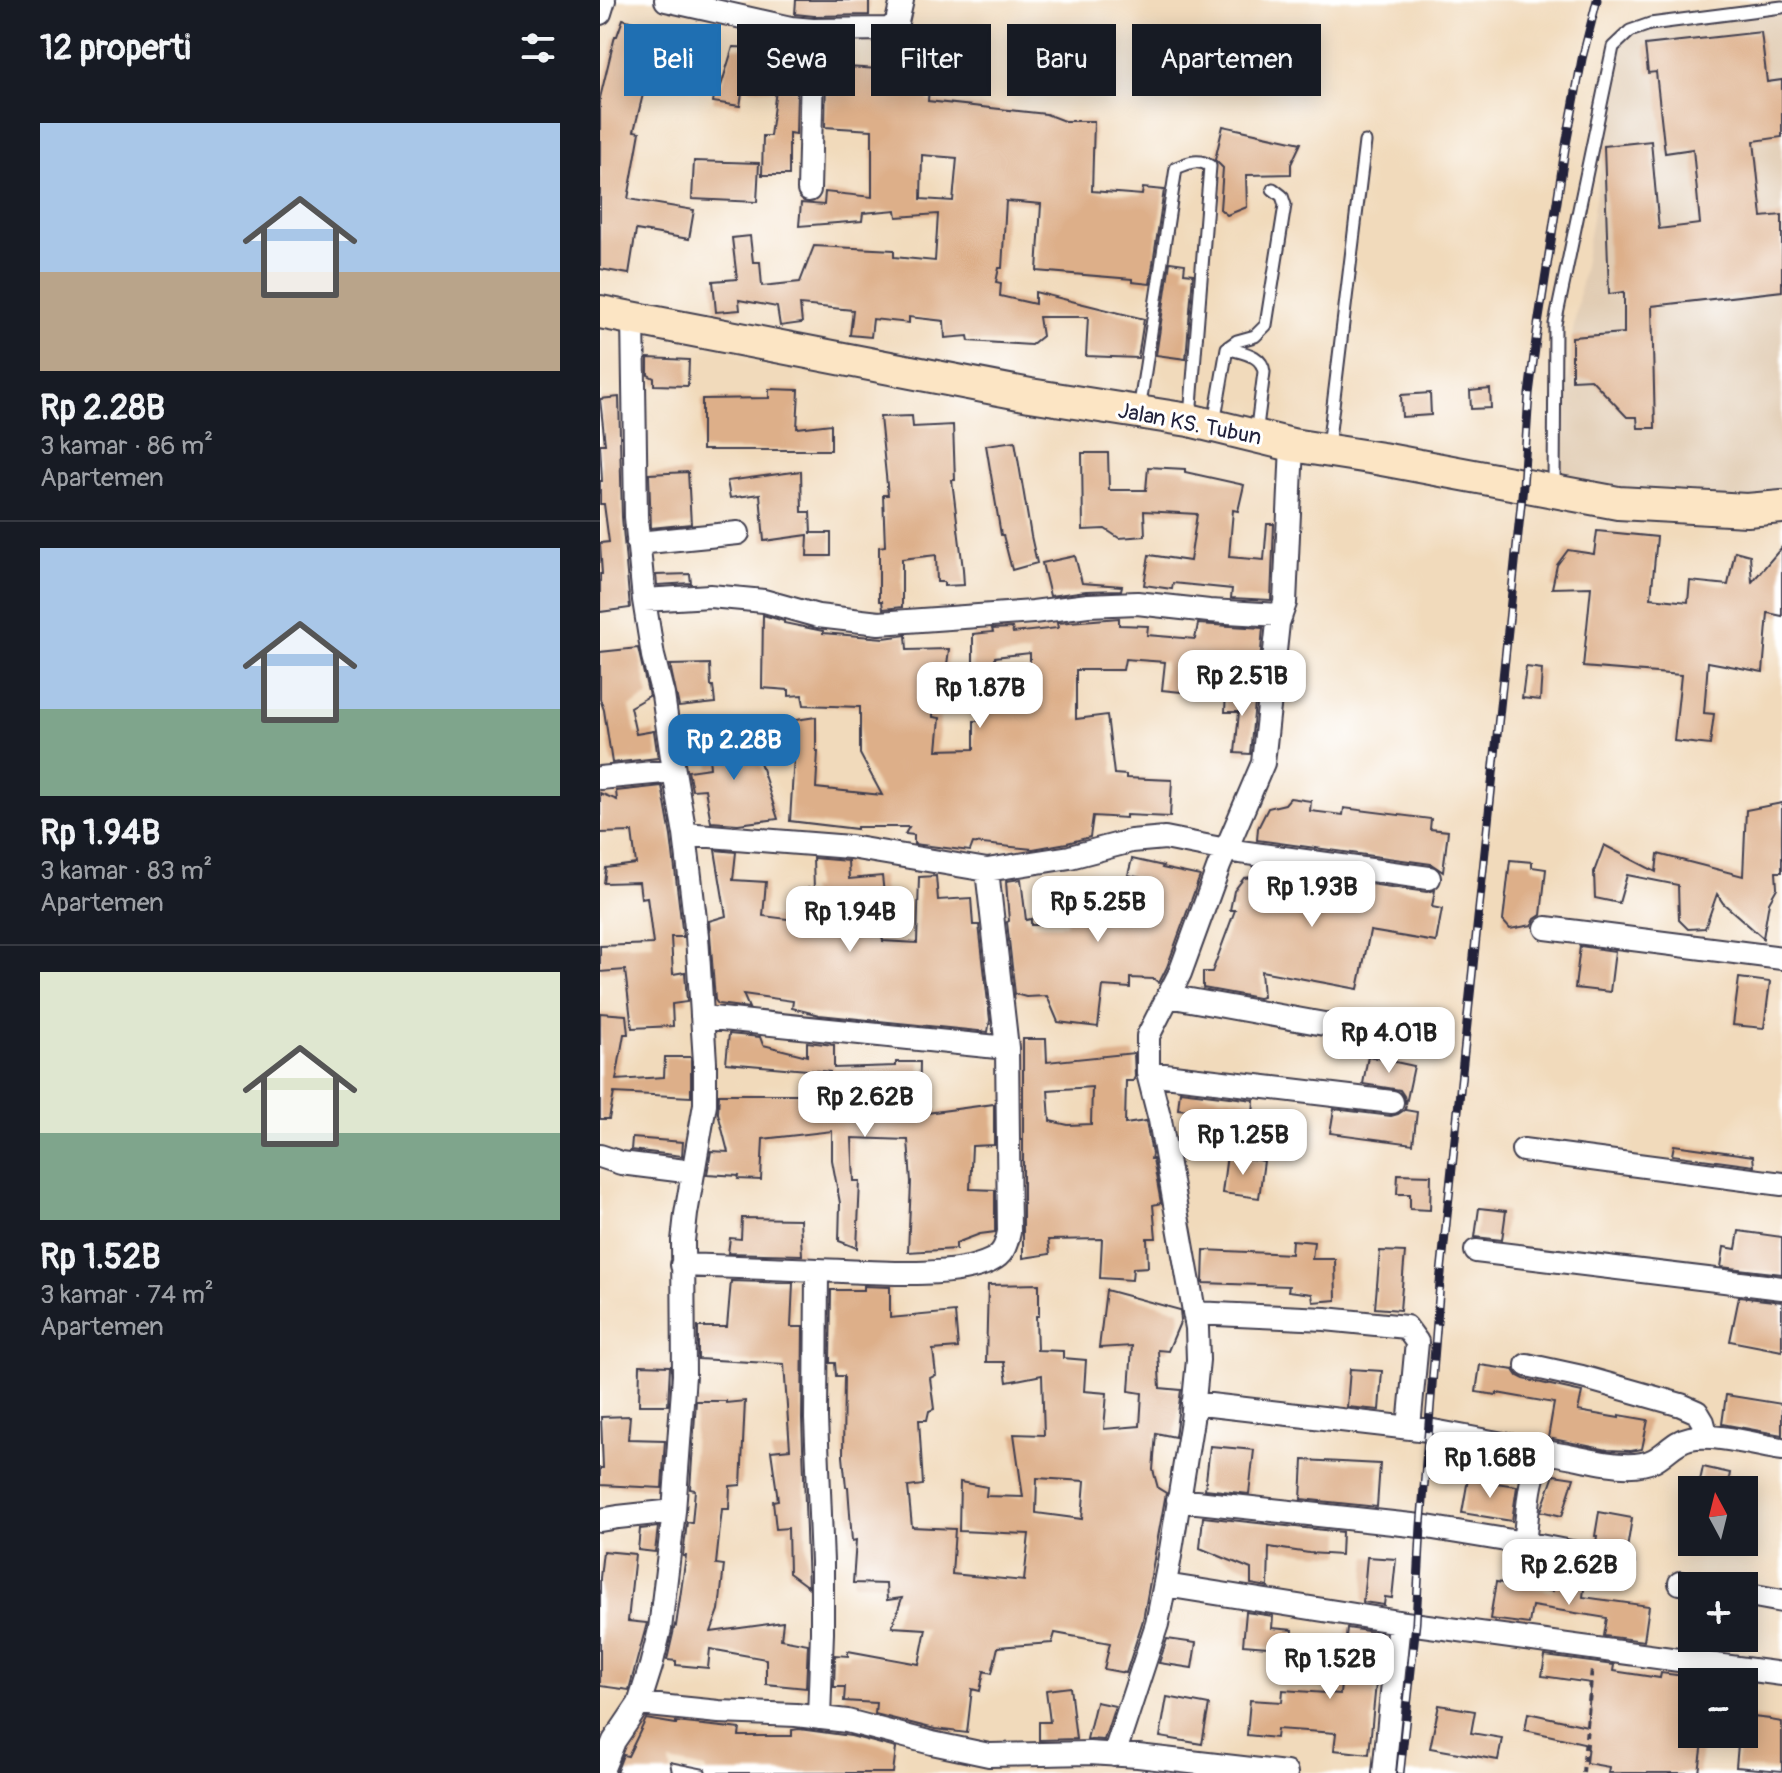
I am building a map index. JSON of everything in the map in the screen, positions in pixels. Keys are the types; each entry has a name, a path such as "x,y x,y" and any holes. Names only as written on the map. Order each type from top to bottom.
{"main road":[{"name":"Jalan KS. Tubun","path":"600,312 1030,395 1202,422 1292,445 1618,503 1747,510 1782,507"}],"street":[{"path":"600,13 604,0"},
{"path":"666,0 773,24"},
{"path":"855,29 889,29 897,22 902,0"},
{"path":"809,190 811,96"},
{"path":"601,1773 614,1741 639,1704 660,1629 674,1511 684,1375 682,1265 686,1214 705,1104 697,936 685,834 663,695 653,656 638,543 633,318"},
{"path":"1114,1755 1157,1624 1198,1360 1197,1328 1160,1120 1148,1073 1148,1036 1180,973 1226,850 1263,763 1278,623 1285,603 1292,445"},
{"path":"638,543 738,533"},
{"path":"644,600 710,596 764,601 818,616 879,623 1137,603 1281,615"},
{"path":"600,778 674,771"},
{"path":"685,834 850,847 987,870 1070,857 1131,841 1165,838 1226,850 1429,878"},
{"path":"682,1265 938,1272 975,1267 1000,1255 1009,1232 1007,1048 987,870"},
{"path":"1546,928 1782,958"},
{"path":"1168,996 1380,1034"},
{"path":"702,1017 1007,1048"},
{"path":"1148,1073 1392,1102"},
{"path":"1523,1150 1782,1184"},
{"path":"600,1156 621,1163 693,1172"},
{"path":"1476,1251 1782,1288"},
{"path":"817,1270 816,1419 822,1562 819,1718"},
{"path":"1194,1313 1325,1319 1406,1327 1417,1342 1409,1427"},
{"path":"1527,1365 1681,1405 1697,1412 1707,1437"},
{"path":"1193,1403 1409,1427 1634,1466 1656,1459 1674,1444 1689,1438 1707,1437 1782,1449"},
{"path":"1524,1543 1534,1474 1539,1460 1545,1454 1557,1454"},
{"path":"1178,1500 1421,1526 1623,1562"},
{"path":"600,1520 674,1511"},
{"path":"1165,1585 1399,1622 1782,1674"},
{"path":"1758,1597 1782,1601"},
{"path":"1384,1773 1399,1622"},
{"path":"639,1704 847,1721 989,1755 1114,1755 1179,1767 1286,1773"}],"lane":[{"path":"1554,491 1555,324 1613,47 1630,31 1650,24 1782,7"},
{"path":"1328,451 1365,142"},
{"path":"1139,411 1176,168 1189,162 1203,162 1210,166 1202,422"},
{"path":"1202,422 1227,348 1237,341 1255,336 1266,325 1285,205 1282,196 1273,189"},
{"path":"1227,348 1255,357 1264,366 1256,436"}],"path":[{"path":"1583,1773 1593,1648"}],"shaded area":[{"path":"1782,9 1782,504 1558,494 1572,337 1618,43 1651,24"}],"building":[{"path":"796,0 869,0 869,15 795,14"},
{"path":"623,19 640,24 624,24 624,96 643,96 634,131 640,132 628,199 694,210 689,239 636,230 629,274 600,269 600,98"},
{"path":"1761,32 1767,82 1782,80 1782,137 1754,141 1762,217 1782,215 1782,291 1652,306 1655,428 1638,428 1637,417 1627,417 1591,379 1572,380 1572,337 1624,333 1624,292 1609,294 1604,146 1651,141 1659,229 1700,224 1693,149 1665,153 1656,72 1648,73 1645,45"},
{"path":"733,47 737,47 737,96 742,96 740,106 713,102 714,96 721,96"},
{"path":"855,68 871,68 871,96 928,96 928,101 1046,114 1064,121 1094,121 1092,191 1142,195 1143,188 1164,190 1150,284 1132,282 1132,279 1037,271 1041,204 1006,201 1002,268 999,268 996,282 1001,283 1000,296 1035,304 1035,292 1144,319 1138,358 1086,356 1088,317 1039,317 1042,336 1031,345 969,341 968,336 945,338 944,321 909,317 909,323 873,319 871,337 850,335 853,310 800,305 802,323 780,326 777,307 739,300 740,310 716,312 713,281 737,279 732,238 750,236 753,262 760,262 762,286 800,282 814,246 894,250 894,257 935,261 938,214 897,217 896,210 863,213 862,221 799,226 801,203 824,205 825,192 872,197 872,130 825,127 826,96 855,96","holes":["922,155 957,158 953,201 921,199"]},
{"path":"775,96 797,96 796,134 789,133 789,175 762,175 763,136 770,136"},
{"path":"1223,126 1301,143 1291,164 1291,174 1246,175 1247,207 1227,215 1220,209 1223,168 1215,160"},
{"path":"694,161 759,163 757,202 692,199"},
{"path":"1170,262 1185,264 1184,273 1193,274 1186,359 1156,355"},
{"path":"648,358 689,360 688,386 654,385 654,378 648,375"},
{"path":"769,389 799,390 797,428 831,424 831,450 702,450 702,399 769,398"},
{"path":"1490,389 1491,408 1471,409 1470,391"},
{"path":"1430,393 1431,415 1402,417 1401,395"},
{"path":"619,397 622,517 630,608 600,612 600,543 609,542 604,504 600,504 600,444 605,444 600,399"},
{"path":"912,416 913,427 953,425 955,480 952,480 964,585 944,586 944,582 937,582 936,555 902,559 902,607 883,609 882,601 879,601 879,547 885,546 883,495 888,495 880,417"},
{"path":"1015,441 1037,563 1012,570 1001,535 986,445"},
{"path":"1082,453 1108,453 1109,490 1146,490 1148,467 1185,469 1185,472 1244,485 1238,511 1233,510 1229,557 1264,560 1267,524 1274,524 1271,600 1231,598 1232,589 1173,583 1172,589 1144,585 1149,555 1190,561 1197,514 1144,511 1145,536 1119,538 1105,529 1083,530"},
{"path":"801,471 802,512 810,512 811,533 831,533 831,556 807,556 808,535 764,541 760,494 730,498 727,481"},
{"path":"688,472 691,524 651,528 649,474"},
{"path":"1597,531 1657,537 1651,598 1688,602 1690,581 1728,585 1735,551 1750,555 1752,582 1782,547 1782,616 1768,613 1763,672 1708,662 1704,713 1714,714 1710,745 1674,741 1681,675 1583,667 1591,587 1552,588 1557,565 1568,550 1594,554"},
{"path":"1075,556 1082,583 1122,586 1121,590 1050,596 1042,563"},
{"path":"690,574 691,583 657,585 656,575"},
{"path":"763,615 823,633 884,638 906,635 907,650 949,649 945,681 934,681 933,717 940,718 937,750 974,749 974,721 981,721 979,675 973,676 973,634 1012,628 1013,633 1058,628 1057,623 1119,618 1119,625 1148,626 1147,635 1195,639 1198,624 1263,628 1260,662 1194,654 1191,693 1162,690 1165,662 1125,659 1123,670 1076,670 1076,719 1107,715 1114,774 1126,775 1126,778 1172,780 1170,817 1093,816 1090,837 1033,849 973,843 970,851 914,844 914,835 905,834 909,827 857,829 790,821 795,739 789,739 789,721 816,717 816,788 882,795 860,754 860,707 804,705 802,695 789,696 789,690 762,688","holes":["1030,653 1030,689 997,691 995,657"]},
{"path":"638,648 649,696 630,707 636,734 654,731 658,758 612,763 600,699 600,652"},
{"path":"710,664 715,703 679,707 670,665"},
{"path":"1526,667 1542,669 1540,700 1522,698"},
{"path":"1226,692 1256,693 1250,754 1235,753 1239,712 1225,712"},
{"path":"742,729 750,760 759,759 778,819 738,824 711,822 705,789 692,790 688,771 710,768 707,736"},
{"path":"662,786 683,937 671,937 673,974 685,972 687,1002 672,1004 673,1026 632,1028 625,970 600,972 600,946 653,944 647,897 641,898 639,882 604,883 606,868 636,864 632,832 600,833 600,793 617,800 616,791"},
{"path":"1290,798 1311,801 1310,811 1343,815 1344,808 1431,819 1430,829 1448,831 1443,872 1431,864 1257,840 1258,828 1268,808 1285,804"},
{"path":"1782,803 1782,872 1776,872 1777,888 1769,902 1763,938 1717,894 1705,928 1688,929 1679,920 1678,885 1627,875 1619,903 1595,898 1594,872 1604,845 1656,872 1658,854 1743,876 1746,810"},
{"path":"715,850 736,852 733,880 766,882 763,916 811,922 813,902 809,888 814,889 813,858 848,861 849,879 882,876 884,894 879,897 857,897 856,933 882,936 883,941 917,943 919,877 936,876 938,900 971,898 973,925 979,925 990,1020 988,1032 819,1015 792,1008 793,1001 743,994 749,1008 718,1004 715,1000 709,921 726,916"},
{"path":"1132,859 1200,876 1167,967 1159,983 1154,979 1130,978 1130,988 1103,986 1098,1027 1058,1022 1047,996 1015,994 1006,881 1021,879 1026,920 1031,919 1031,925 1066,925 1069,900 1139,910 1146,879 1128,875"},
{"path":"1510,860 1532,862 1532,867 1546,869 1541,915 1532,925 1510,929 1503,921"},
{"path":"1254,868 1427,892 1435,890 1432,907 1442,909 1436,942 1370,931 1358,989 1261,971 1263,997 1203,988 1203,972 1212,972 1235,910 1230,910 1234,891 1244,878 1253,877"},
{"path":"1580,946 1615,951 1610,992 1575,988"},
{"path":"1739,978 1770,982 1764,1028 1733,1025"},
{"path":"600,1013 626,1015 628,1034 624,1034 616,1080 664,1077 665,1057 691,1057 691,1097 614,1093 609,1119 600,1119"},
{"path":"729,1034 760,1037 763,1045 807,1056 807,1042 834,1045 834,1068 920,1062 919,1114 994,1104 994,1145 972,1146 970,1189 995,1190 995,1232 956,1243 956,1249 908,1252 911,1182 908,1140 852,1138 854,1181 860,1181 857,1248 839,1241 840,1203 832,1160 832,1131 763,1139 761,1180 707,1174 711,1151 728,1152 718,1113 719,1094 829,1094 830,1072 726,1063"},
{"path":"1023,1039 1046,1039 1047,1062 1134,1053 1135,1077 1133,1081 1126,1081 1125,1124 1146,1121 1161,1203 1153,1205 1156,1238 1147,1238 1148,1267 1133,1268 1132,1280 1100,1278 1102,1239 1048,1240 1050,1254 1023,1258","holes":["1092,1087 1091,1124 1068,1125 1050,1121 1048,1090"]},
{"path":"1368,1056 1414,1066 1406,1104 1400,1090 1363,1084"},
{"path":"1180,1091 1254,1100 1253,1116 1178,1109"},
{"path":"1406,1105 1405,1110 1417,1112 1413,1144 1330,1133 1334,1109 1391,1116 1404,1110"},
{"path":"632,1138 683,1142 682,1156 631,1150"},
{"path":"1674,1145 1753,1156 1754,1166 1672,1155"},
{"path":"1227,1155 1264,1161 1259,1198 1222,1193"},
{"path":"1398,1174 1431,1175 1430,1210 1410,1209 1410,1194 1397,1194"},
{"path":"1479,1208 1506,1211 1502,1240 1475,1237"},
{"path":"742,1218 800,1219 802,1255 728,1253 730,1238 741,1239"},
{"path":"1739,1231 1782,1237 1782,1274 1721,1267 1724,1247 1736,1249"},
{"path":"1292,1240 1314,1242 1312,1259 1335,1259 1336,1300 1313,1302 1312,1294 1288,1291 1289,1286 1203,1283 1204,1250 1291,1254"},
{"path":"1380,1251 1405,1252 1400,1310 1375,1308"},
{"path":"731,1281 793,1283 791,1327 803,1327 802,1419 808,1587 789,1573 788,1528 776,1529 773,1501 778,1500 771,1451 790,1449 784,1364 698,1359 698,1327 727,1327"},
{"path":"1039,1284 1037,1350 1063,1351 1063,1358 1086,1360 1084,1391 1107,1393 1104,1429 1140,1426 1142,1393 1129,1391 1132,1346 1099,1348 1106,1290 1180,1310 1181,1320 1168,1351 1158,1350 1160,1388 1181,1390 1175,1437 1156,1433 1153,1470 1158,1488 1166,1493 1143,1620 1126,1673 1104,1669 1110,1643 1055,1633 1052,1643 998,1647 992,1673 984,1671 980,1691 972,1689 967,1733 935,1729 875,1714 876,1703 844,1701 845,1687 834,1687 835,1655 848,1656 848,1651 919,1664 926,1629 892,1627 902,1598 887,1600 886,1584 853,1583 856,1540 852,1541 843,1456 844,1376 836,1376 835,1363 830,1363 831,1290 890,1287 890,1318 955,1312 958,1348 933,1350 936,1375 930,1378 934,1409 929,1411 927,1420 919,1420 923,1485 908,1487 912,1527 955,1529 952,1574 1024,1581 1029,1534 959,1531 960,1482 987,1487 986,1496 1023,1497 1014,1434 1044,1435 1042,1375 1007,1382 1004,1362 986,1362 988,1285","holes":["1037,1478 1085,1481 1082,1519 1036,1513"]},
{"path":"1739,1297 1782,1302 1782,1351 1730,1341"},
{"path":"640,1365 670,1366 668,1405 639,1405"},
{"path":"1480,1365 1514,1370 1524,1379 1582,1392 1578,1411 1648,1420 1642,1449 1608,1450 1548,1438 1554,1403 1476,1392"},
{"path":"1350,1369 1382,1371 1379,1410 1347,1407"},
{"path":"1726,1395 1782,1404 1782,1435 1722,1424"},
{"path":"696,1401 745,1401 741,1485 730,1486 729,1509 722,1509 716,1564 724,1565 719,1610 711,1632 783,1622 781,1639 808,1644 806,1688 766,1684 766,1659 710,1649 708,1668 676,1665 676,1661 667,1660 676,1626 686,1556 683,1556 687,1522 692,1523 695,1490 690,1489"},
{"path":"630,1416 628,1439 665,1440 662,1488 600,1485 600,1468 603,1468 601,1417"},
{"path":"1210,1446 1254,1450 1249,1494 1205,1489"},
{"path":"1303,1460 1380,1464 1377,1507 1301,1499"},
{"path":"1703,1467 1730,1473 1729,1476 1701,1476"},
{"path":"1554,1475 1574,1478 1562,1516 1541,1511"},
{"path":"1468,1479 1517,1486 1512,1521 1462,1513"},
{"path":"1599,1512 1632,1518 1627,1549 1596,1543"},
{"path":"1203,1517 1342,1532 1341,1555 1269,1547 1268,1587 1251,1584 1251,1569 1200,1548"},
{"path":"658,1527 655,1552 638,1550 640,1529"},
{"path":"603,1551 635,1554 628,1621 647,1623 629,1690 600,1686"},
{"path":"1367,1557 1396,1559 1392,1598 1385,1597 1384,1605 1363,1602"},
{"path":"1555,1577 1585,1581 1583,1597 1649,1606 1644,1641 1604,1636 1607,1618 1532,1606 1529,1624 1490,1619 1496,1582 1552,1591"},
{"path":"1246,1612 1273,1616 1272,1628 1293,1630 1292,1649 1243,1645"},
{"path":"1347,1628 1381,1633 1369,1754 1334,1750 1336,1733 1277,1729 1276,1738 1247,1735 1250,1700 1282,1702 1283,1690 1340,1694"},
{"path":"1167,1639 1196,1643 1192,1668 1159,1663"},
{"path":"1545,1656 1614,1665 1613,1671 1660,1678 1661,1673 1678,1675 1678,1748 1702,1748 1699,1773 1608,1773 1609,1767 1586,1763 1588,1744 1525,1730 1528,1713 1587,1726 1591,1683 1542,1676"},
{"path":"1070,1687 1076,1739 1039,1740 1039,1722 1050,1722 1046,1690"},
{"path":"1167,1697 1209,1705 1202,1744 1160,1737"},
{"path":"1096,1702 1115,1706 1104,1740 1087,1739"},
{"path":"1439,1705 1475,1711 1471,1733 1502,1738 1498,1760 1430,1748"},
{"path":"1758,1718 1782,1722 1782,1771 1736,1767 1738,1748 1758,1748"},
{"path":"646,1719 740,1729 739,1736 792,1736 792,1730 799,1729 851,1736 896,1748 893,1773 706,1773 705,1769 670,1762 672,1773 616,1773 623,1755 628,1756"}],"railway":[{"path":"1400,1773 1416,1623 1440,1283 1523,486 1529,394 1565,150 1597,0"}]}
